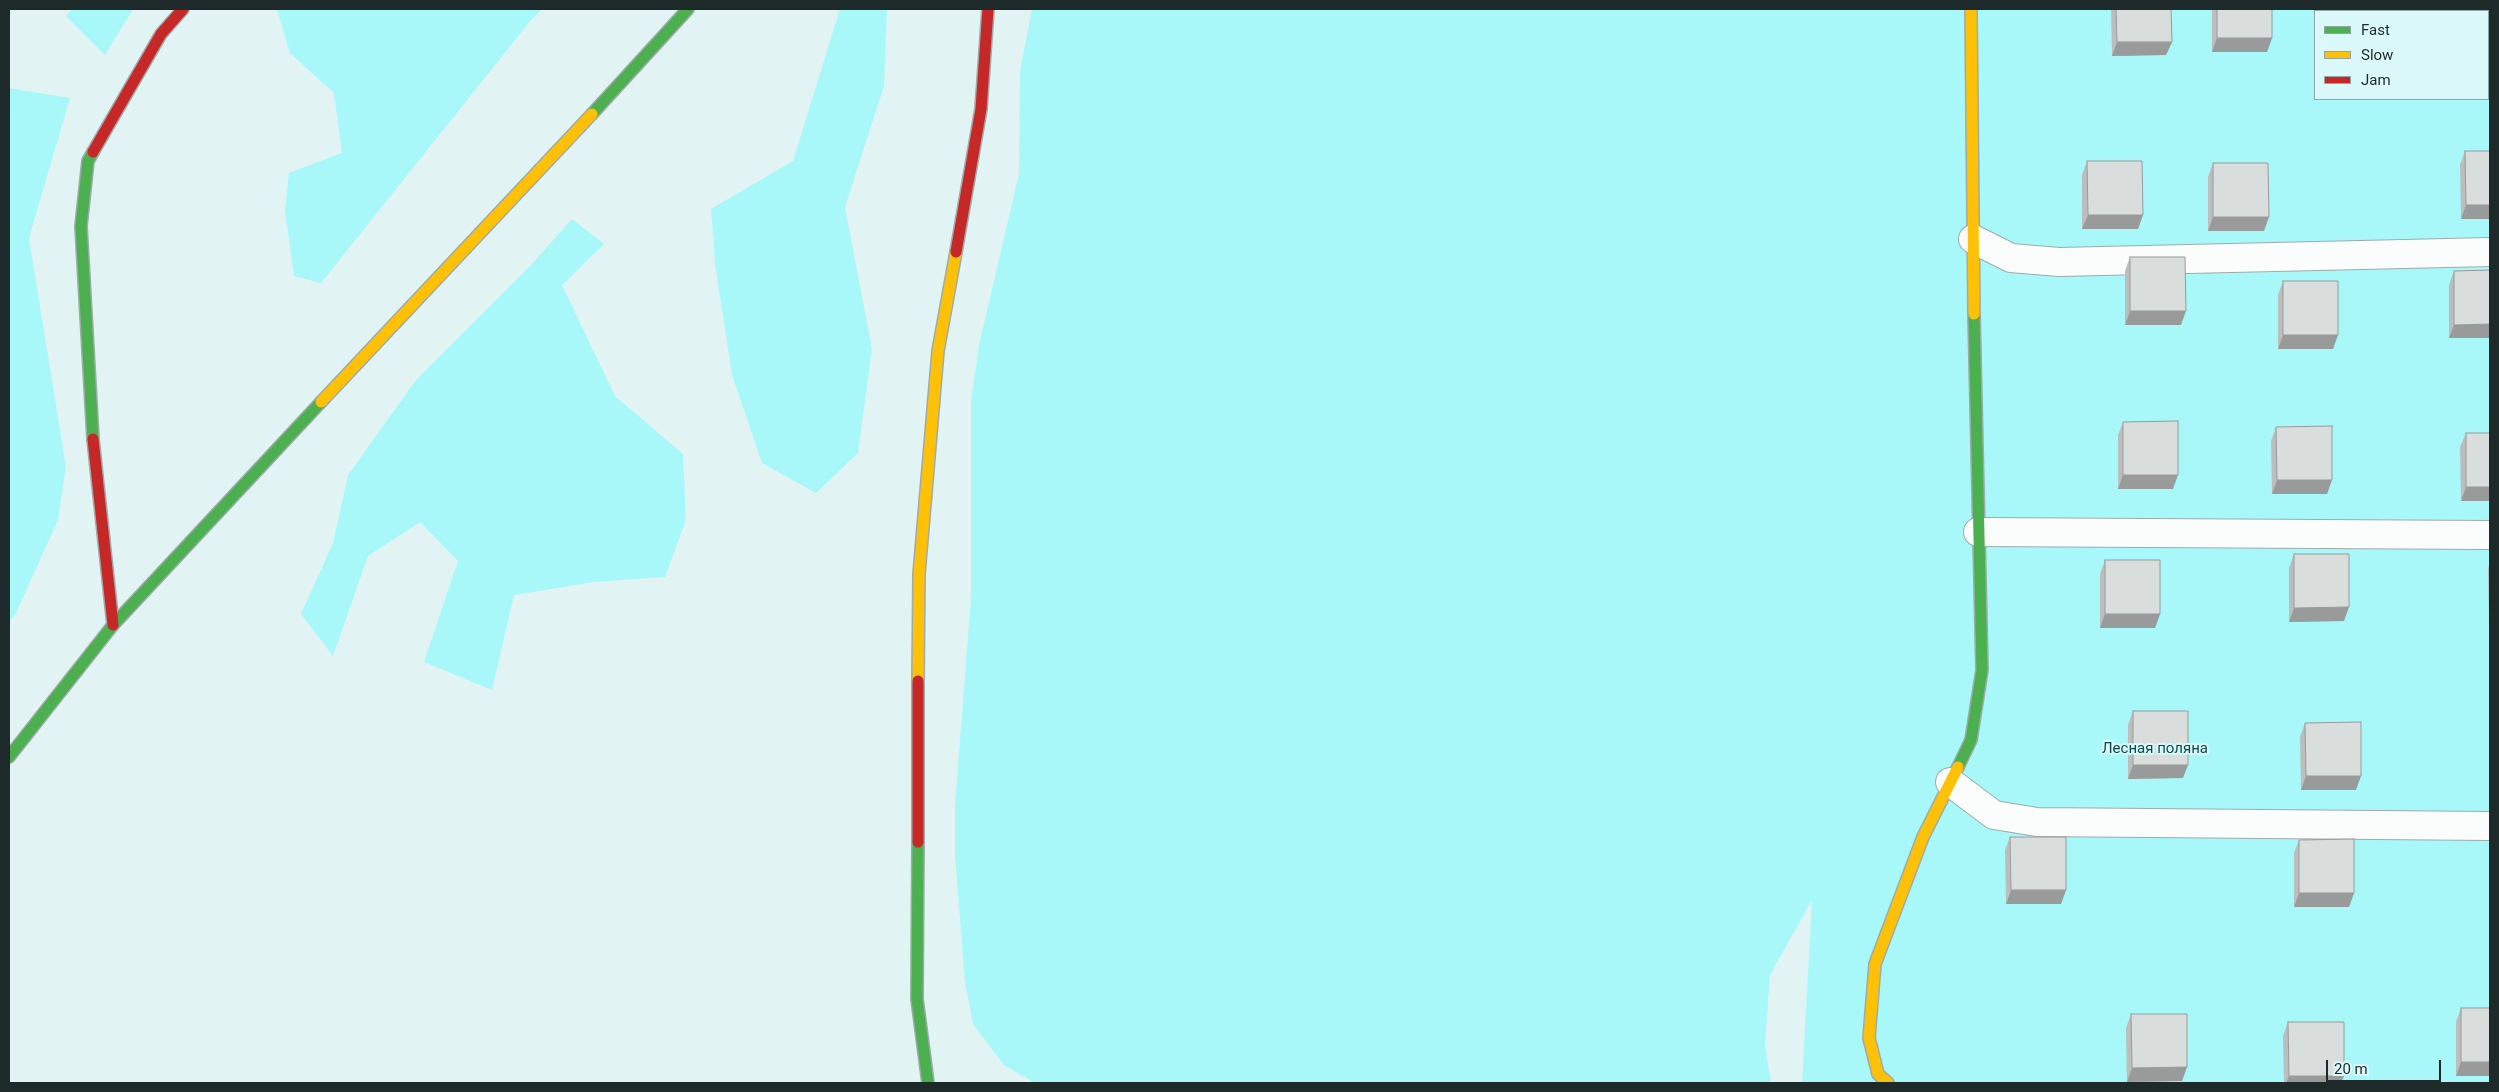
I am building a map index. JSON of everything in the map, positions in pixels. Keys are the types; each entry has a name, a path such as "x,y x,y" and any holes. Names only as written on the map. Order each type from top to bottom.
{"street":[{"path":"113,625 94,460 82,256 81,226 88,161 161,34 183,9"},
{"path":"9,756 113,625 422,292 652,51 688,9"},
{"path":"928,1083 917,998 919,574 938,351 981,109 988,9"},
{"path":"1888,1083 1878,1074 1869,1038 1875,964 1923,837 1971,740 1982,670 1973,239 1972,9"},
{"path":"1973,239 2012,258 2059,262 2490,252"},
{"path":"1978,532 2490,535"},
{"path":"1950,782 1994,815 2036,822 2490,826"}],"green space":[{"path":"72,9 133,9 105,55 66,16"},
{"path":"277,9 542,9 531,20 321,283 294,276 285,211 289,173 342,153 334,93 290,53"},
{"path":"840,9 887,9 884,86 845,207 872,349 858,453 816,493 762,463 732,375 715,264 711,209 793,161"},
{"name":"Лесная поляна","path":"1032,9 2490,9 2490,1083 1802,1083 1812,900 1770,975 1765,1045 1771,1083 1035,1083 1004,1065 973,1024 965,982 955,856 955,805 971,597 971,402 979,345 1019,174 1020,71"},
{"path":"9,88 70,98 29,238 66,467 58,520 16,613 9,622"},
{"path":"572,219 604,244 562,285 615,396 683,454 686,520 665,577 594,582 514,595 492,690 424,662 458,561 420,522 368,556 333,656 301,614 333,543 348,475 416,380 532,264"}],"building":[{"path":"2116,9 2171,9 2172,42 2117,42"},
{"path":"2217,9 2272,9 2272,38 2217,38"},
{"path":"2490,9 2490,41 2489,10 2460,10"},
{"path":"2465,151 2490,151 2490,205 2466,205"},
{"path":"2087,161 2142,161 2143,215 2088,215"},
{"path":"2213,163 2268,163 2269,217 2213,217"},
{"path":"2130,257 2185,257 2186,311 2130,311"},
{"path":"2490,270 2490,324 2454,325 2454,271"},
{"path":"2283,281 2338,281 2338,335 2283,335"},
{"path":"2178,421 2178,475 2123,475 2123,422"},
{"path":"2332,426 2332,480 2277,480 2276,427"},
{"path":"2466,433 2490,433 2490,487 2466,487"},
{"path":"2294,554 2349,554 2349,607 2294,608"},
{"path":"2105,560 2160,560 2160,614 2105,614"},
{"path":"2133,711 2188,711 2188,765 2133,765"},
{"path":"2361,722 2361,776 2306,776 2305,723"},
{"path":"2010,837 2066,837 2066,890 2011,890"},
{"path":"2354,839 2354,893 2299,893 2299,840"},
{"path":"2461,1008 2490,1008 2490,1062 2461,1062"},
{"path":"2131,1014 2187,1014 2187,1067 2132,1068"},
{"path":"2288,1022 2344,1022 2344,1076 2289,1076"}],"traffic: fast":[{"path":"592,114 688,9"},
{"path":"93,152 88,161 81,226 93,439"},
{"path":"1958,767 1971,740 1982,670 1974,314"},
{"path":"9,757 113,625 321,402"},
{"path":"918,842 917,999 928,1083"}],"traffic: slow":[{"path":"1971,9 1974,314"},
{"path":"321,402 592,114"},
{"path":"918,681 919,574 938,351 956,252"},
{"path":"1888,1083 1878,1074 1869,1038 1875,964 1923,837 1958,767"}],"traffic: jam":[{"path":"93,152 161,34 183,9"},
{"path":"956,252 981,109 988,9"},
{"path":"93,439 113,625"},
{"path":"918,681 918,842"}]}
